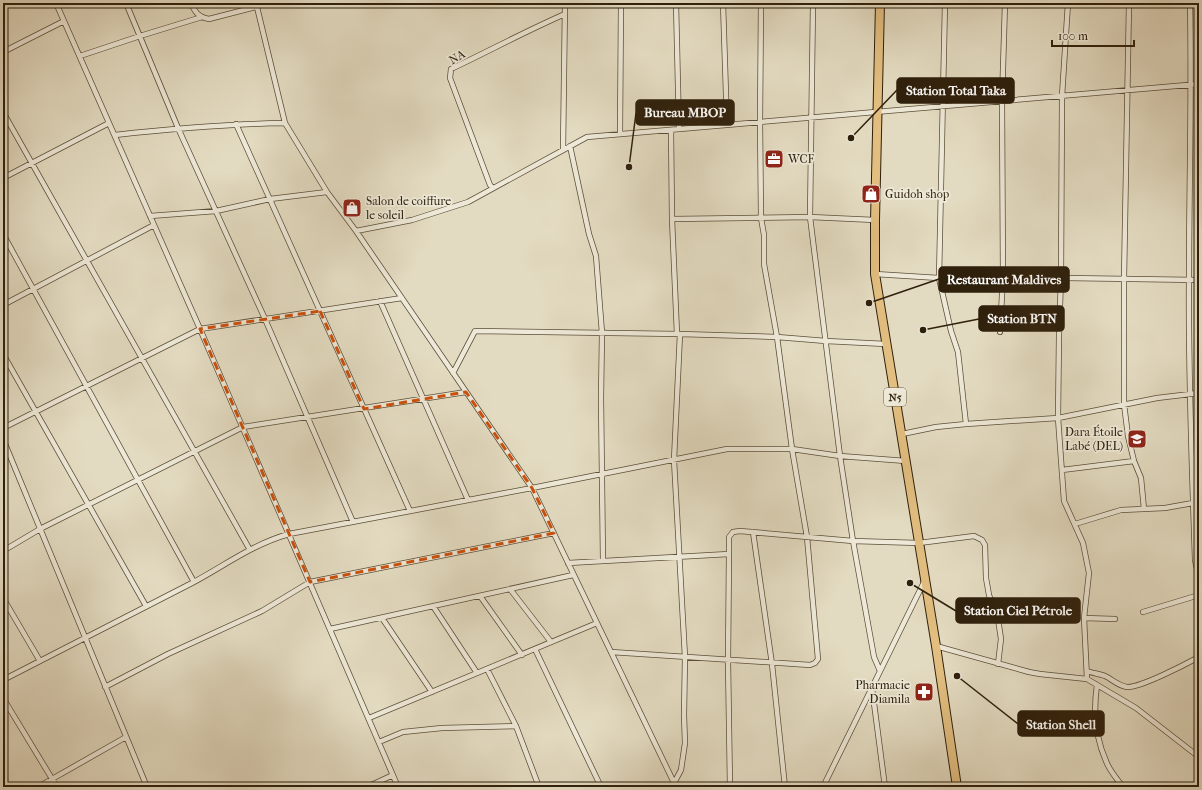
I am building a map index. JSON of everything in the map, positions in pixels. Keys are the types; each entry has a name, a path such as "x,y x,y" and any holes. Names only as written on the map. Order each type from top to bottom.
{"highway":[{"name":"N5","path":"880,3 875,220 876,274 886,344 936,646 956,787"}],"street":[{"path":"56,3 200,328 398,787"},
{"path":"126,3 178,128 265,319 353,522"},
{"path":"191,3 195,12 202,18"},
{"path":"563,150 565,3"},
{"path":"620,134 621,3"},
{"path":"676,3 679,129"},
{"path":"723,3 727,125"},
{"path":"611,652 810,666 815,664 818,659 807,537 792,449 778,337 764,264 764,235 761,218 761,3"},
{"path":"813,3 810,217 840,456 853,541 874,657 880,671"},
{"path":"946,3 938,278 951,331 958,352 966,424"},
{"path":"1000,332 1003,277 1002,101 1005,3"},
{"path":"1068,3 1062,96 1061,278 1058,418 1064,501 1068,513 1075,524 1083,543 1089,573 1084,618 1087,679"},
{"path":"1129,3 1124,279 1124,404 1128,436 1134,461 1141,478 1144,509"},
{"path":"1190,3 1192,85 1189,280 1190,394 1195,560 1199,578"},
{"path":"80,56 140,36 202,18 209,19 256,5 284,123 327,192 356,231 532,488 675,785"},
{"name":"NA","path":"494,188 490,185 450,78 451,69 524,32 565,14"},
{"path":"3,52 64,21"},
{"path":"356,231 412,220 468,202 586,137 1199,84"},
{"path":"3,112 250,550"},
{"path":"3,178 109,123"},
{"path":"115,135 178,128 236,124 284,123"},
{"path":"236,124 410,511"},
{"path":"671,130 672,220 678,334 674,460 685,657 685,743 681,770 675,785"},
{"path":"570,146 589,234 596,256 602,333 601,398 603,561"},
{"path":"150,216 216,211 270,199 327,192"},
{"path":"672,220 810,217 875,220"},
{"path":"3,305 154,226"},
{"path":"3,234 194,582"},
{"path":"876,274 938,278 1003,277 1199,280"},
{"path":"3,428 200,328 402,298"},
{"path":"380,302 468,500"},
{"path":"453,373 475,331 778,337 886,344"},
{"path":"3,354 146,606"},
{"path":"3,551 40,529 243,428 466,392"},
{"path":"902,434 936,427 1058,418 1157,398 1199,393"},
{"path":"3,439 147,787"},
{"path":"3,680 194,582 250,550 278,537 289,534 727,449 792,449 840,456 906,461"},
{"path":"1062,470 1134,461"},
{"path":"1075,524 1121,510 1165,508 1193,503"},
{"path":"730,787 728,660 729,537 733,532 753,532 853,541 919,543 974,536 982,540 985,545 986,578 989,595 998,619 1001,639 998,664"},
{"path":"753,532 772,664 785,787"},
{"path":"105,686 168,654 262,611 310,582 554,534"},
{"path":"568,564 729,554"},
{"path":"330,629 573,575"},
{"path":"823,787 925,580"},
{"path":"510,589 551,642"},
{"path":"1143,612 1199,595"},
{"path":"480,596 522,655"},
{"path":"3,598 40,661"},
{"path":"432,606 477,673"},
{"path":"382,618 432,692"},
{"path":"1084,618 1115,619"},
{"path":"368,718 597,623"},
{"path":"936,646 998,664 1040,674 1087,679 1136,708 1199,757"},
{"path":"535,649 601,787"},
{"path":"1087,671 1105,676 1113,682 1128,687 1144,683 1199,657"},
{"path":"487,669 516,726 539,787"},
{"path":"1097,685 1095,726 1106,762 1123,787"},
{"path":"872,688 885,787"},
{"path":"3,698 57,787"},
{"path":"379,742 403,732 442,728 516,726"},
{"path":"38,787 126,737"},
{"path":"367,787 393,774"}],"highlighted area":[{"path":"320,311 364,409 466,392 532,488 554,533 310,582 200,329"}],"place":[{"name":"Station Total Taka","path":"851,138"},
{"name":"WCF","path":"774,159"},
{"name":"Bureau MBOP","path":"629,167"},
{"name":"Guidoh shop","path":"871,194"},
{"name":"Salon de coiffure le soleil","path":"352,208"},
{"name":"Restaurant Maldives","path":"869,303"},
{"name":"Station BTN","path":"923,330"},
{"name":"Dara Étoile Labé (DEL)","path":"1137,439"},
{"name":"Station Ciel Pétrole","path":"910,583"},
{"name":"Station Shell","path":"957,676"},
{"name":"Pharmacie Diamila","path":"924,692"}]}
